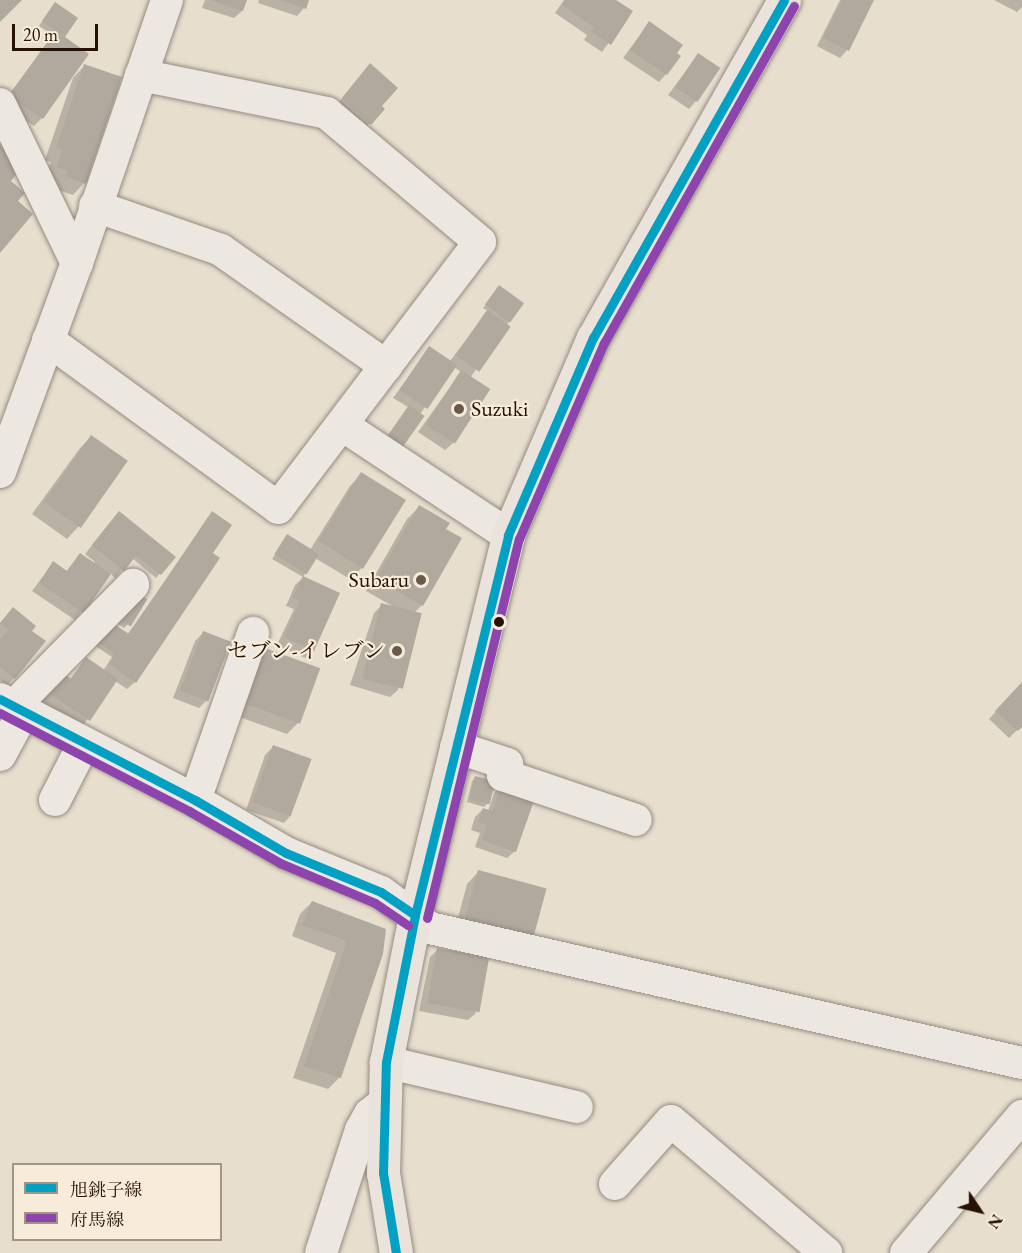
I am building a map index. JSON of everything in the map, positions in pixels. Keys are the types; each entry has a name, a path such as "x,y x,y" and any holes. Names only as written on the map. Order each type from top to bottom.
{"main road":[{"path":"396,1253 383,1173 386,1062 415,915 508,535 594,338 784,0"}],"street":[{"path":"0,472 77,263 167,0"},
{"path":"48,340 279,508 480,242 327,113 141,75"},
{"path":"0,104 77,263"},
{"path":"95,206 221,250 386,366"},
{"path":"342,424 508,535"},
{"path":"0,755 13,705 133,585"},
{"path":"195,800 253,633"},
{"path":"13,705 195,800 286,853 381,892 430,928 1022,1063"},
{"path":"55,800 84,742"},
{"path":"456,747 507,764 503,775 636,820"},
{"path":"386,1062 577,1107"},
{"path":"321,1253 361,1130 370,1114 384,1103"},
{"path":"906,1253 1022,1116"},
{"path":"615,1184 671,1121 826,1253"}],"building":[{"path":"0,0 22,0 0,22"},
{"path":"211,0 247,0 243,11"},
{"path":"280,0 309,0 306,9"},
{"path":"565,0 616,0 633,11 611,45 591,31 594,27 562,5"},
{"path":"842,0 874,0 849,51 823,38"},
{"path":"55,2 78,18 65,37 89,54 43,119 9,96 55,31 42,21"},
{"path":"649,21 683,45 677,53 681,56 667,75 630,50"},
{"path":"698,53 720,68 697,102 675,87"},
{"path":"370,63 398,88 382,106 385,109 371,125 342,98"},
{"path":"84,64 122,77 86,184 66,177 68,171 56,167 62,150 56,148"},
{"path":"0,144 15,158 19,171 11,181 25,193 18,201 33,214 0,253"},
{"path":"499,285 524,303 510,323 485,304"},
{"path":"487,310 511,327 479,372 455,355"},
{"path":"429,346 457,365 428,409 399,390"},
{"path":"461,370 490,389 455,444 426,425"},
{"path":"409,405 425,416 403,447 387,436"},
{"path":"91,435 128,461 81,528 44,502"},
{"path":"361,472 406,500 363,569 318,541"},
{"path":"419,505 450,523 446,529 462,538 423,606 376,579"},
{"path":"119,511 176,557 161,575 136,556 124,571 92,545"},
{"path":"212,511 232,525 213,553 220,558 136,683 109,664 115,654 92,638 105,618 129,634"},
{"path":"287,534 319,554 307,574 274,554"},
{"path":"80,553 111,574 84,613 39,583 53,561 67,571"},
{"path":"303,576 340,593 314,651 284,637 300,601 292,598"},
{"path":"137,593 147,599 131,627 121,620"},
{"path":"381,603 422,613 403,689 362,679"},
{"path":"13,607 36,626 32,631 46,641 15,679 0,667 0,640 8,629 0,623"},
{"path":"203,631 231,642 208,702 180,691"},
{"path":"262,647 320,668 300,724 242,702"},
{"path":"86,657 118,679 90,721 47,692 61,671 71,679"},
{"path":"1022,682 1022,727 1018,731 995,711"},
{"path":"273,745 312,759 291,816 252,802"},
{"path":"475,776 495,781 490,804 469,799"},
{"path":"502,784 536,795 516,852 482,840 487,825 478,822 483,808 492,811"},
{"path":"478,870 547,888 533,940 464,921"},
{"path":"312,901 386,929 383,954 341,1078 304,1066 347,941 302,925"},
{"path":"437,948 489,957 479,1012 427,1003"}],"transit line":[{"name":"旭銚子線","path":"396,1253 383,1173 386,1062 415,915 508,535 593,338 784,0"},
{"name":"府馬線","path":"427,918 519,539 604,343 794,6"},
{"name":"旭銚子線","path":"0,699 195,800 286,853 381,892 415,915"},
{"name":"府馬線","path":"0,713 189,811 280,863 375,903 408,925"}],"place":[{"name":"Suzuki","path":"459,409"},
{"name":"Subaru","path":"421,580"},
{"name":"セブン-イレブン","path":"397,651"}]}
